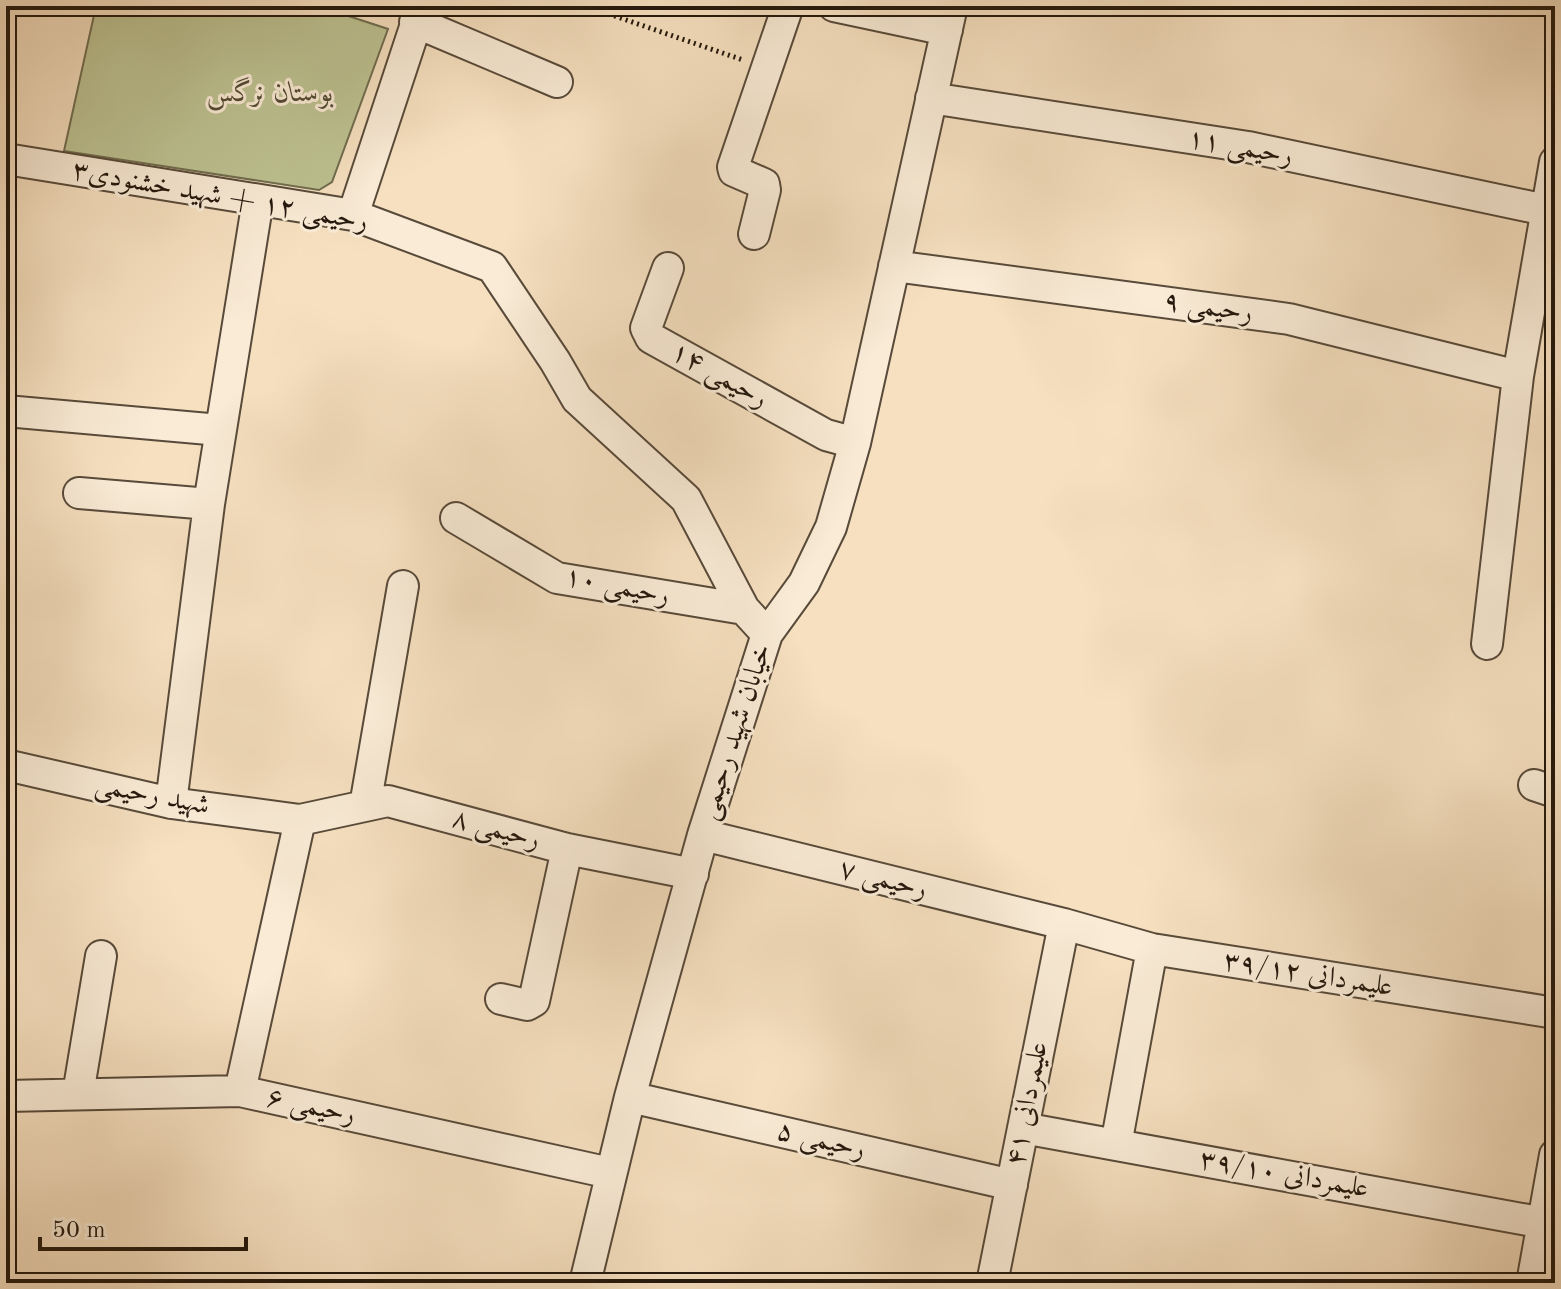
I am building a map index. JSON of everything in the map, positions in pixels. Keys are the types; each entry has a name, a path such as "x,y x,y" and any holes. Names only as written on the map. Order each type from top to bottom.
{"street":[{"path":"754,234 764,184 734,171 733,167 788,6"},
{"path":"834,6 949,18"},
{"path":"353,215 419,14 557,82"},
{"name":"خیابان شهید رحیمی","path":"585,1283 630,1097 703,835 767,634 804,583 831,527 855,443 949,18"},
{"name":"رحیمی ۱۱","path":"931,98 1248,147 1552,212"},
{"name":"رحیمی ۱۲ + شهید خشنودی۳","path":"6,159 353,215 492,267 577,399 686,499 744,609 767,634"},
{"path":"1487,644 1518,376 1552,212 1555,162"},
{"path":"171,803 209,504 258,200"},
{"name":"رحیمی ۹","path":"894,266 1289,319 1518,376"},
{"name":"رحیمی ۱۴","path":"668,268 646,328 651,338 826,435 855,443"},
{"path":"6,411 220,430"},
{"path":"79,493 209,504"},
{"name":"رحیمی ۱۰","path":"456,518 557,578 744,609"},
{"path":"365,806 403,586"},
{"name":"شهید رحیمی","path":"6,765 171,803 300,820"},
{"name":"رحیمی ۸","path":"300,820 388,801 567,849 693,874"},
{"path":"240,1091 300,820"},
{"name":"رحیمی ۷","path":"703,835 1064,924"},
{"path":"501,999 527,1005 534,1001 567,849"},
{"name":"علیمردانی ۳۹/۱۲","path":"1064,924 1152,949 1555,1013"},
{"name":"علیمردانی ۴۱","path":"992,1283 1064,924"},
{"path":"1116,1145 1152,949"},
{"path":"78,1094 101,956"},
{"name":"رحیمی ۶","path":"6,1096 240,1091 610,1173"},
{"name":"رحیمی ۵","path":"630,1097 1012,1185"},
{"name":"علیمردانی ۳۹/۱۰","path":"1023,1128 1550,1224"},
{"path":"1532,1283 1550,1224 1555,1155"}],"path":[{"path":"600,6 606,13 767,67"}],"green space":[{"name":"بوستان نرگس","path":"96,6 318,6 388,29 332,182 319,190 64,151"}]}
